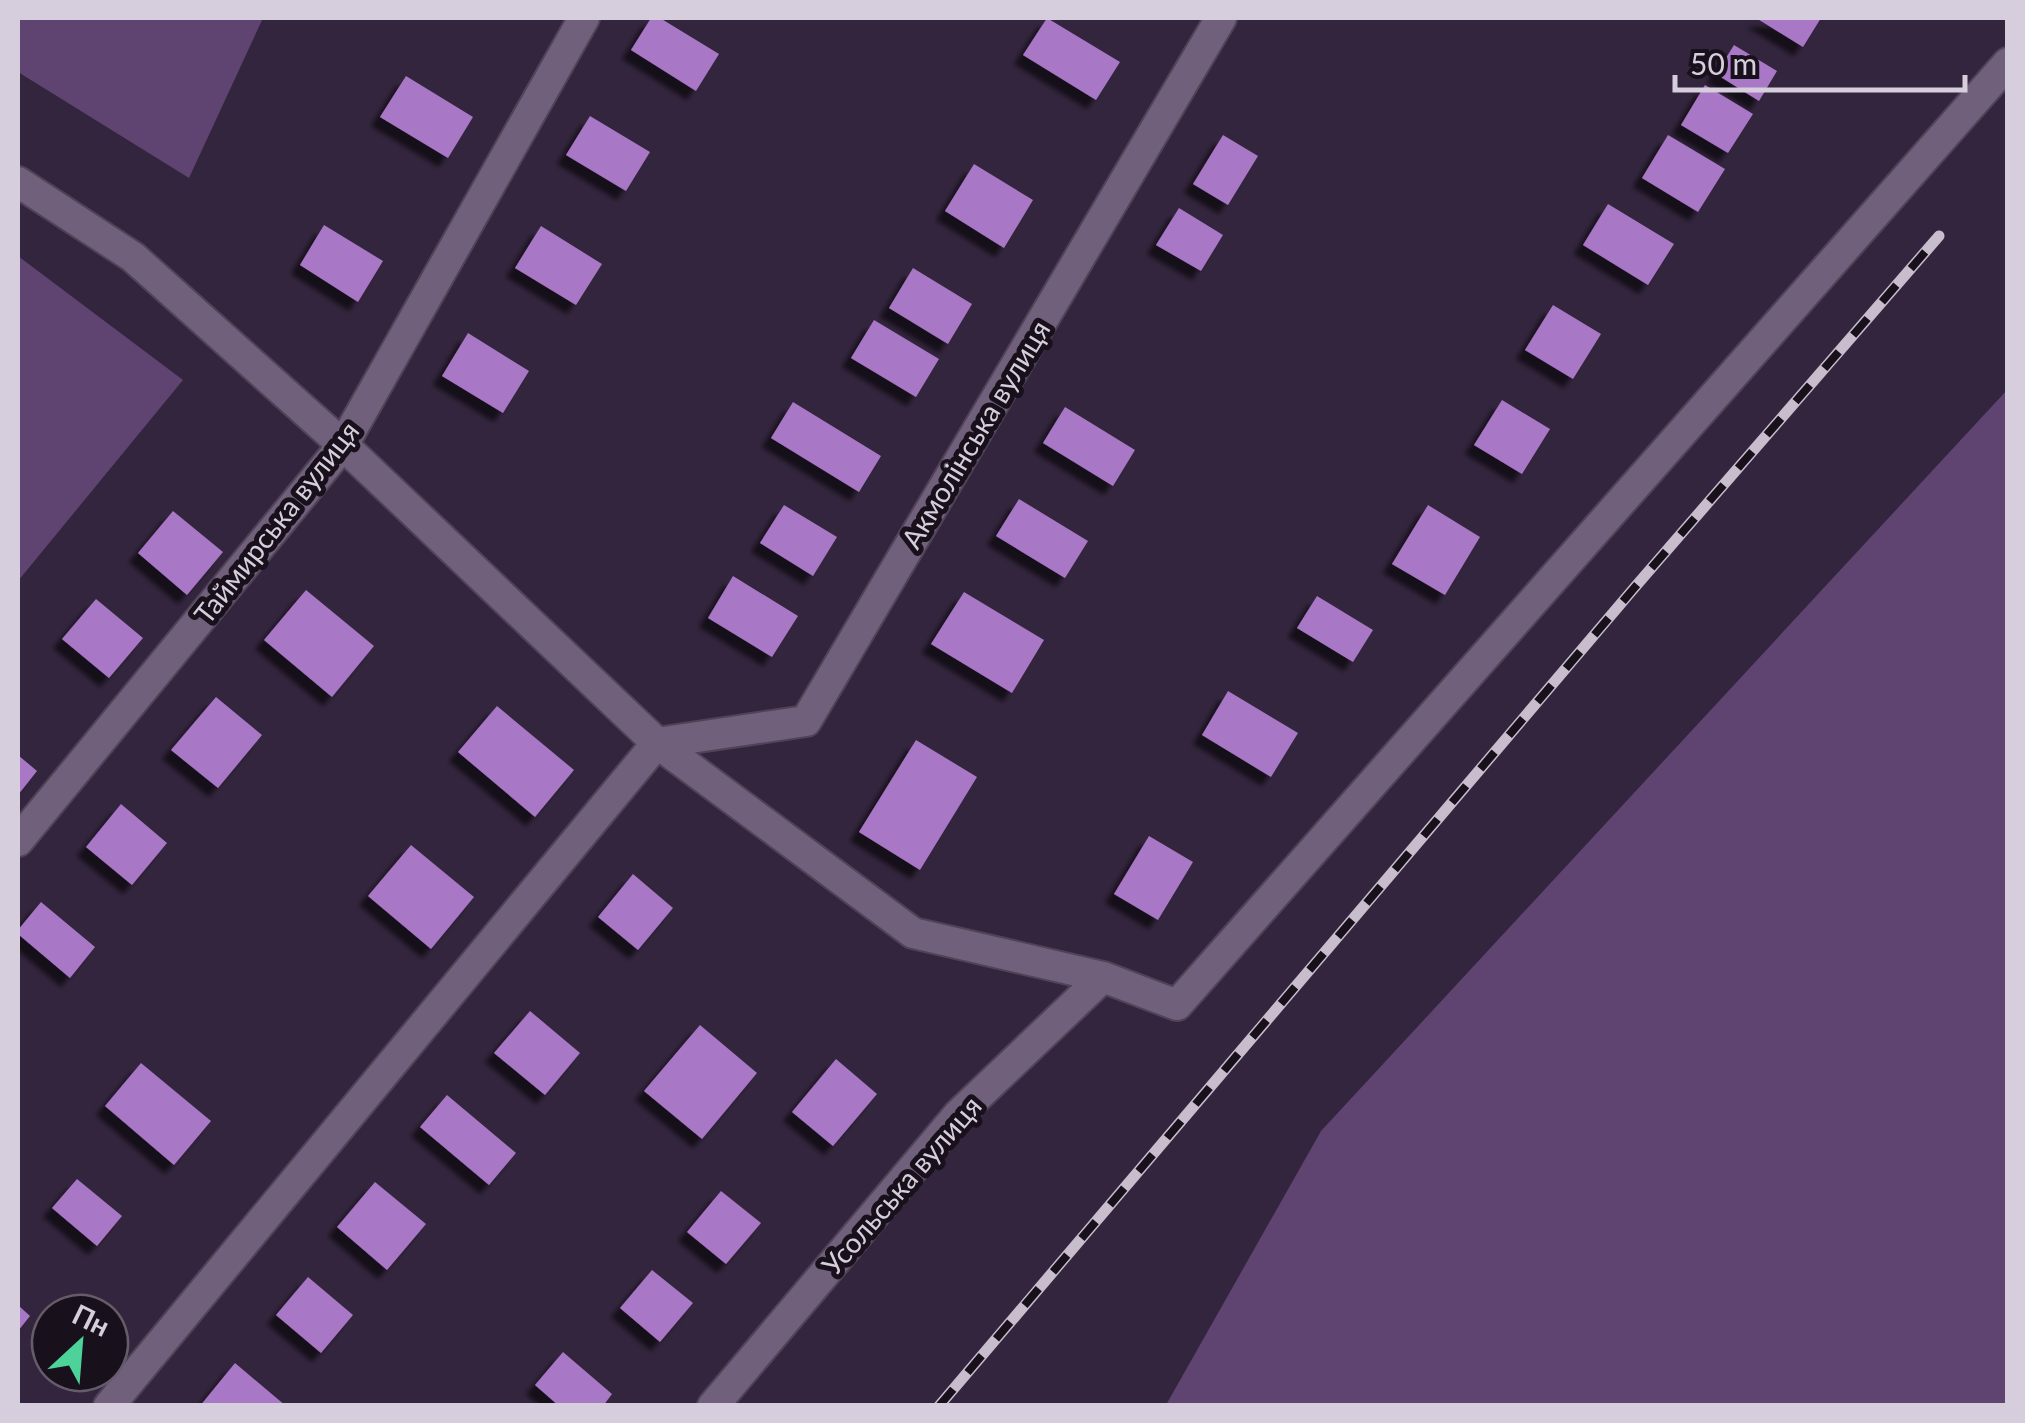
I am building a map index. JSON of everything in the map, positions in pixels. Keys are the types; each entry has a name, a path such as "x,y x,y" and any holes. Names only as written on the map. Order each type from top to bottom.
{"street":[{"name":"Таймирська вулиця","path":"18,842 344,445 584,18"},
{"name":"Акмолiнська вулиця","path":"657,743 806,721 1221,18"},
{"path":"18,182 133,257 344,445 657,743 913,933 1103,977 1177,1005 2008,63"},
{"path":"109,1406 657,743"},
{"name":"Усольська вулиця","path":"713,1406 960,1114 1103,977"}],"shaded area":[{"path":"18,18 263,18 189,178 18,72"},
{"path":"18,256 183,380 18,581"},
{"path":"2007,390 2007,1405 1166,1405 1321,1131"}],"building":[{"path":"651,18 660,18 719,54 696,91 631,50"},
{"path":"1047,18 1120,62 1096,100 1023,55"},
{"path":"1756,18 1821,18 1803,47"},
{"path":"1734,45 1777,71 1759,101 1716,74"},
{"path":"406,76 473,117 448,158 380,117"},
{"path":"1705,85 1753,114 1728,153 1681,125"},
{"path":"590,116 650,152 626,191 566,155"},
{"path":"1223,135 1258,156 1228,205 1193,184"},
{"path":"1668,135 1725,169 1698,212 1642,178"},
{"path":"974,164 1033,200 1004,248 945,211"},
{"path":"1608,204 1674,244 1648,285 1583,245"},
{"path":"1179,208 1223,235 1201,271 1156,245"},
{"path":"324,225 383,261 358,302 300,265"},
{"path":"541,226 602,264 576,305 515,268"},
{"path":"913,268 972,304 948,344 889,308"},
{"path":"1553,305 1601,334 1573,379 1525,350"},
{"path":"874,320 939,359 916,397 851,358"},
{"path":"468,333 529,371 503,413 442,376"},
{"path":"1502,400 1550,429 1522,474 1474,445"},
{"path":"793,402 881,456 859,492 771,438"},
{"path":"1065,407 1135,450 1113,486 1043,443"},
{"path":"1019,499 1088,541 1065,578 996,536"},
{"path":"784,505 837,537 813,576 760,543"},
{"path":"1428,505 1480,537 1445,595 1392,564"},
{"path":"173,511 223,552 187,595 138,553"},
{"path":"733,576 798,616 772,657 708,618"},
{"path":"306,590 374,646 332,697 264,640"},
{"path":"964,592 1044,640 1012,693 931,644"},
{"path":"1317,596 1373,630 1353,662 1297,628"},
{"path":"96,599 143,638 109,678 62,639"},
{"path":"1228,691 1298,733 1271,777 1202,735"},
{"path":"216,697 262,735 218,788 171,750"},
{"path":"497,706 574,770 535,817 458,752"},
{"path":"916,740 977,777 920,870 859,832"},
{"path":"18,755 37,771 18,795"},
{"path":"121,804 167,843 132,885 86,847"},
{"path":"1149,836 1193,862 1158,920 1114,894"},
{"path":"411,845 474,897 431,949 368,896"},
{"path":"633,874 673,908 638,950 598,917"},
{"path":"41,902 95,947 70,978 18,934"},
{"path":"530,1011 580,1053 545,1095 494,1053"},
{"path":"700,1025 757,1073 702,1139 644,1091"},
{"path":"836,1059 877,1094 833,1146 792,1112"},
{"path":"141,1063 211,1121 174,1165 105,1106"},
{"path":"447,1095 516,1153 489,1185 420,1127"},
{"path":"77,1179 122,1216 97,1246 52,1208"},
{"path":"375,1182 426,1224 387,1270 337,1227"},
{"path":"721,1191 761,1223 726,1264 687,1232"},
{"path":"652,1270 693,1303 660,1342 620,1308"},
{"path":"308,1277 353,1315 321,1353 276,1315"},
{"path":"18,1305 30,1316 18,1331"},
{"path":"563,1352 612,1394 603,1406 559,1406 535,1385"},
{"path":"235,1363 286,1406 200,1406"}],"railway":[{"path":"939,1406 1635,587 1939,236"}]}
